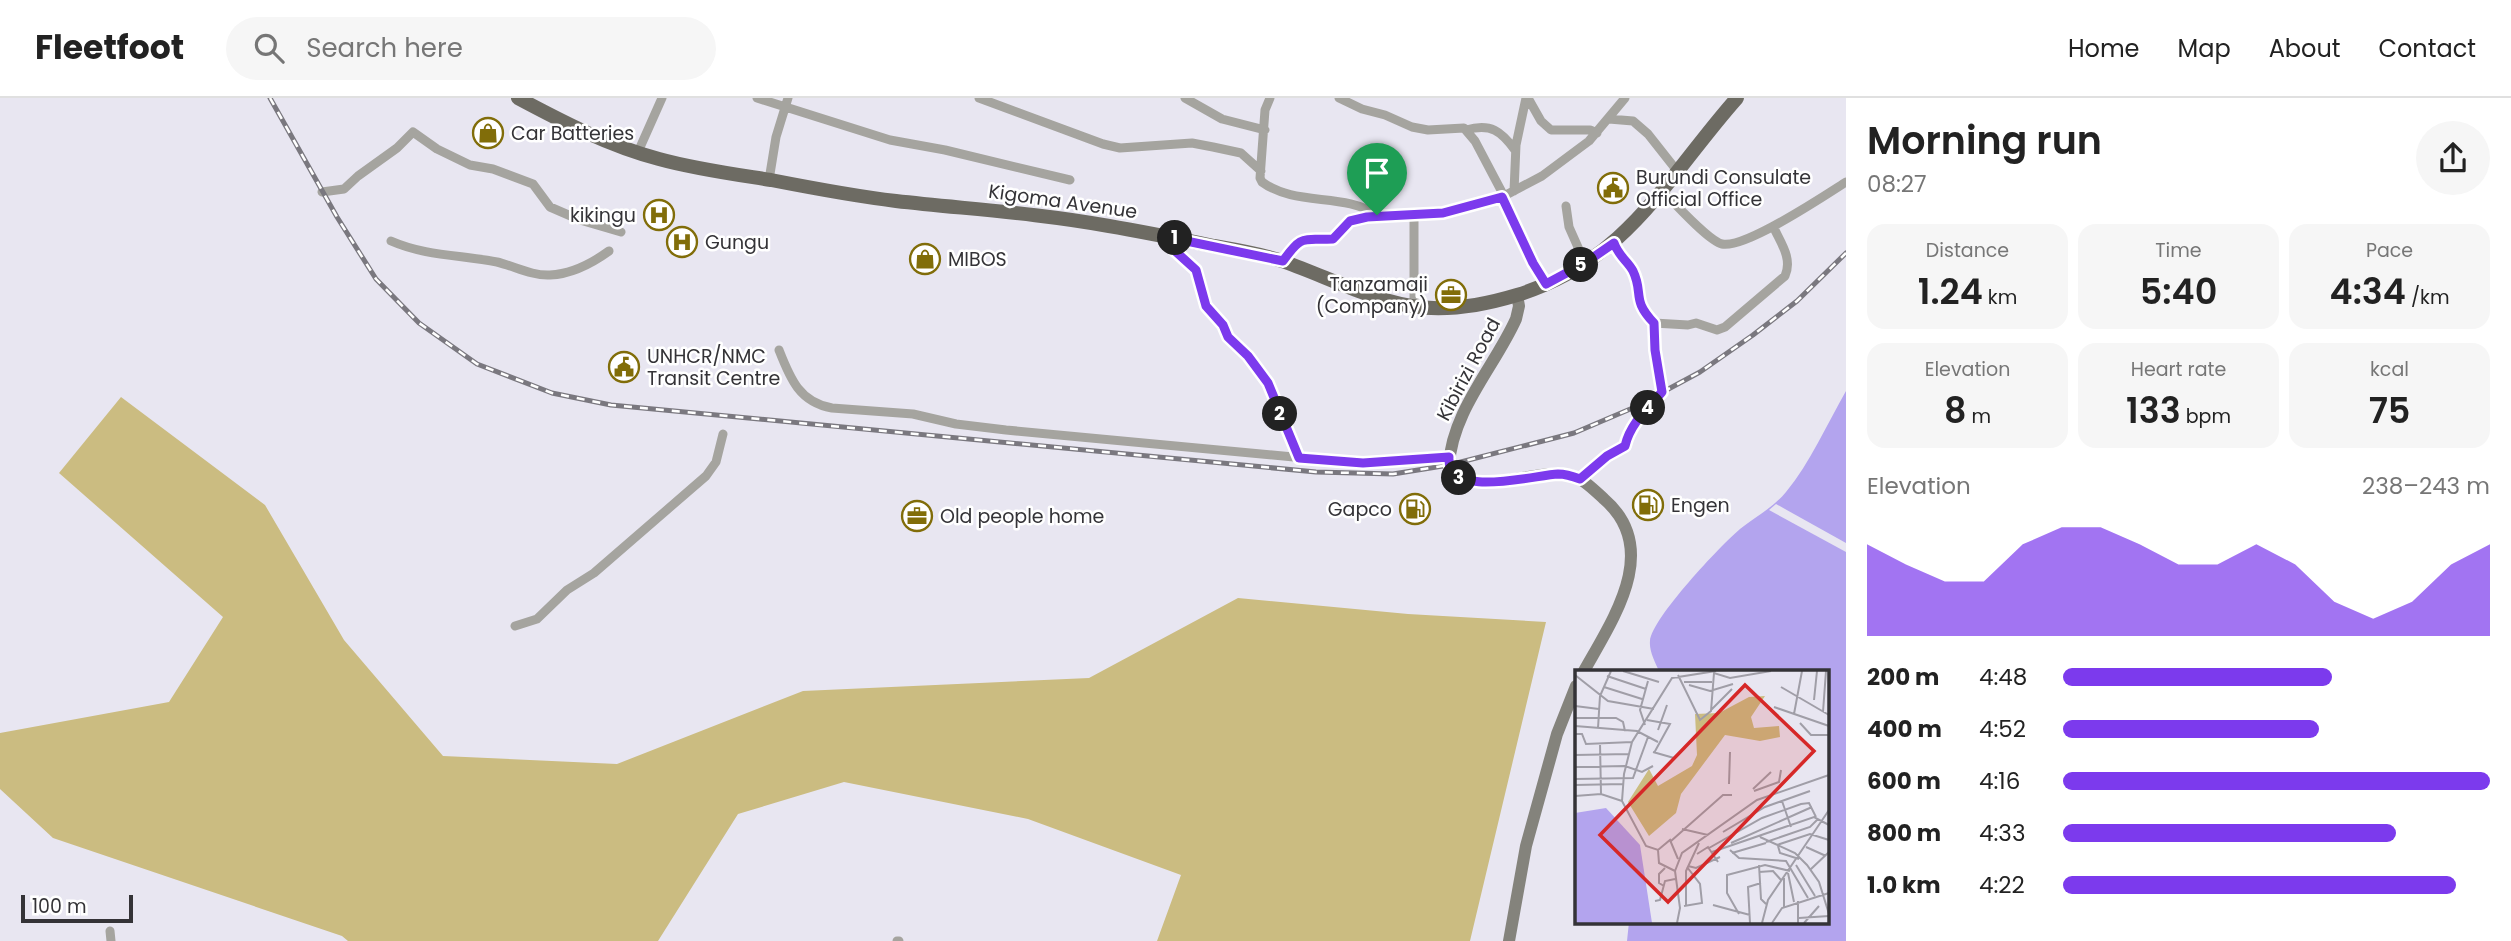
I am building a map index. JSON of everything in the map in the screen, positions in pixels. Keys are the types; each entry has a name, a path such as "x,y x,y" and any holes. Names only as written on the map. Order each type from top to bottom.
{"main road":[{"name":"Kigoma Avenue","path":"518,98 578,129 658,159 895,201 1062,218 1167,237 1283,261 1339,285 1414,306 1454,308 1517,295 1546,284 1585,263 1614,243 1662,191 1737,98"}],"street":[{"path":"638,152 662,98"},
{"path":"757,98 786,103 890,140 945,150 1070,180"},
{"path":"979,98 1103,145 1119,148 1192,143 1241,153 1261,171"},
{"path":"1185,98 1222,118 1265,130"},
{"path":"1270,98 1265,110 1262,182 1303,198 1354,204 1377,215"},
{"path":"1339,98 1412,127 1428,130 1460,127 1466,130 1503,196 1533,263 1546,284"},
{"path":"1527,98 1541,121 1551,130 1590,130 1597,133"},
{"path":"1514,191 1515,150 1527,98"},
{"path":"1283,261 1299,241 1312,238 1333,239 1350,221 1377,215 1443,213 1514,191 1542,176 1589,141 1625,98"},
{"path":"769,180 776,137 786,103"},
{"path":"1609,119 1633,121 1653,139 1678,172"},
{"path":"1466,130 1497,130 1505,135 1515,150"},
{"path":"323,192 344,189 397,148 413,132 437,149 470,165 493,169 533,184 550,207 580,220 621,232"},
{"path":"1662,191 1710,237 1721,244 1735,244 1773,226 1846,182"},
{"path":"1566,206 1569,227 1585,263"},
{"path":"1414,215 1414,306"},
{"path":"1654,323 1696,323 1717,330 1725,327 1785,276 1788,269 1787,258 1773,226"},
{"path":"1167,237 1174,250 1196,270 1206,306 1223,325 1228,337 1248,356 1268,383 1299,458"},
{"path":"391,241 421,252 463,255 545,275 579,269 609,251"},
{"path":"1580,479 1607,456 1625,446 1628,432 1662,392 1655,350 1654,323 1643,311 1637,296 1634,272 1619,255 1614,243"},
{"name":"Kibirizi Road","path":"1449,457 1467,407 1516,318 1519,306 1517,295"},
{"path":"779,350 794,384 810,401 820,405 913,414 956,424 1006,430 1299,458 1363,463 1449,457 1452,470 1467,481 1496,482 1558,474 1580,479 1609,503 1625,526 1633,554 1618,608 1585,670"},
{"path":"515,626 537,619 567,590 594,573 705,476 716,462 723,434"},
{"path":"1509,941 1527,846 1557,734 1575,691"}],"shaded area":[{"path":"1846,391 1846,941 1627,941 1629,923 1828,923 1828,670 1659,670 1651,653 1650,641 1662,616 1704,565 1740,529 1781,498 1811,456"},
{"path":"121,397 265,505 344,640 443,756 617,764 803,691 1089,678 1238,598 1408,614 1546,622 1470,941 1157,941 1181,875 1028,819 844,782 738,814 658,941 348,941 342,936 53,838 0,789 0,733 169,702 223,617 59,473"}],"pier":[{"path":"1776,504 1846,543 1846,552 1769,510"}],"railway":[{"path":"270,98 337,217 376,279 419,323 477,364 552,393 611,405 1316,472 1393,474 1449,465 1574,433 1635,407 1700,372 1753,335 1797,301 1846,253"}],"place":[{"name":"Car Batteries","path":"488,133"},
{"name":"Burundi Consulate Official Office","path":"1613,188"},
{"name":"kikingu","path":"659,215"},
{"name":"Gungu","path":"682,242"},
{"name":"MIBOS","path":"925,259"},
{"name":"Tanzamaji (Company)","path":"1451,295"},
{"name":"UNHCR/NMC Transit Centre","path":"624,367"},
{"name":"Engen","path":"1648,505"},
{"name":"Gapco","path":"1415,509"},
{"name":"Old people home","path":"917,516"}],"route":[{"path":"1502,197 1533,263 1546,284 1585,263 1614,243 1619,255 1634,272 1639,302 1656,327 1655,350 1662,385 1662,392 1628,432 1625,446 1607,456 1580,479 1558,474 1496,482 1467,481 1452,470 1449,457 1363,463 1299,458 1264,376 1233,343 1223,325 1210,312 1202,298 1196,270 1174,250 1167,237 1283,261 1299,241 1312,238 1333,239 1350,221 1377,215 1443,213 1502,197"}]}
